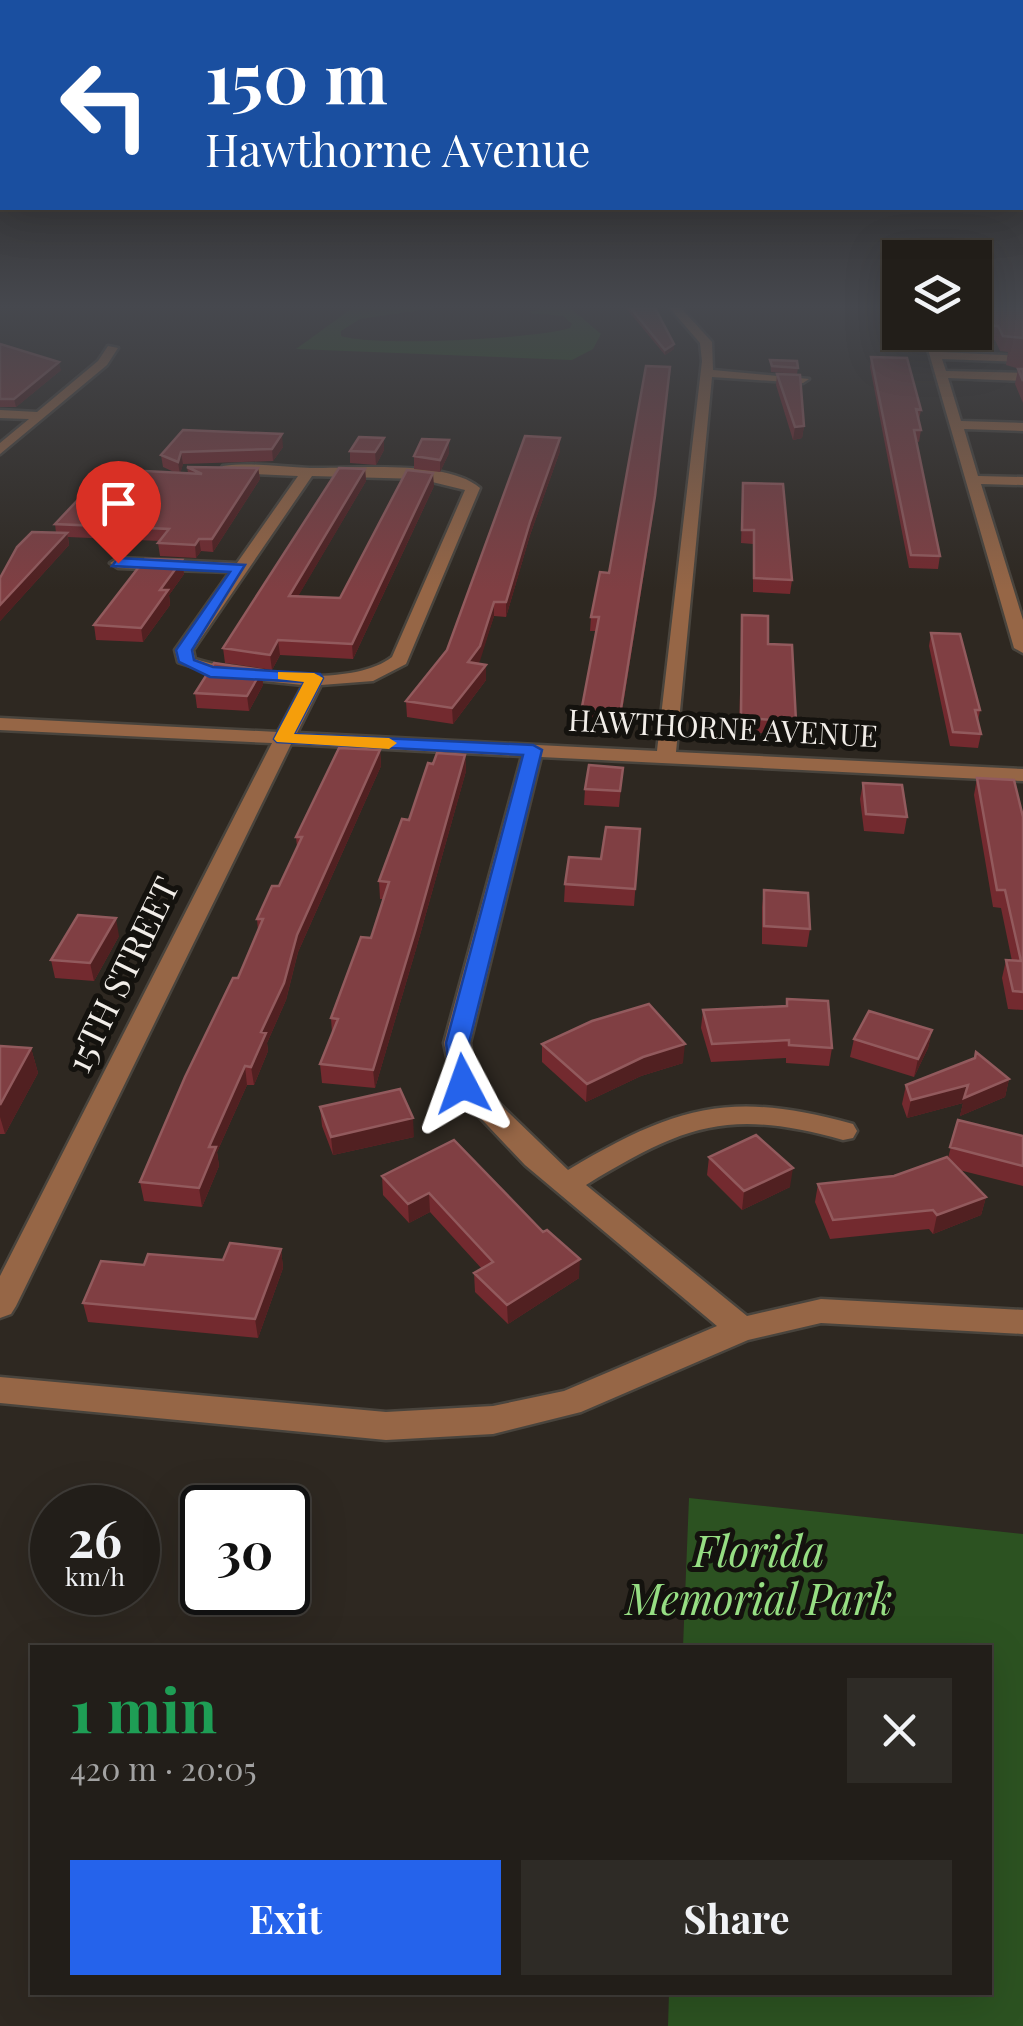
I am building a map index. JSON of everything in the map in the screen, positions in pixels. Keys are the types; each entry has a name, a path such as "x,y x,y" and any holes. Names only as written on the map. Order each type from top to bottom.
{"street":[{"path":"0,450 60,401"},
{"path":"666,756 704,401"},
{"path":"949,401 1023,648"},
{"path":"0,414 42,416"},
{"path":"956,425 1023,427"},
{"path":"204,470 308,472 442,478 466,482 473,488 400,660 377,676 314,678 210,672 187,662 184,650 308,472"},
{"path":"972,480 1023,481"},
{"path":"118,563 240,568"},
{"name":"15TH STREET","path":"0,1306 314,678"},
{"name":"HAWTHORNE AVENUE","path":"0,724 1023,775"},
{"path":"533,750 457,1043 463,1084 535,1158 742,1329"},
{"path":"566,1184 657,1130 693,1118 765,1112 842,1131"},
{"path":"0,1390 386,1426 493,1420 569,1403 742,1329 821,1311 1023,1322"}],"green space":[{"name":"Florida Memorial Park","path":"689,1498 1023,1534 1023,2026 668,2026 669,1995 992,1995 992,1645 683,1645"}],"building":[{"path":"640,401 666,401 620,715 581,712 599,617 591,617 600,572 609,573"},
{"path":"786,401 802,401 804,426 795,427"},
{"path":"880,401 918,401 921,410 916,409 921,430 914,430 940,556 911,555"},
{"path":"183,430 282,434 272,449 181,452 178,462 161,455"},
{"path":"525,436 560,438 506,602 494,602 480,646 468,662 486,665 452,708 406,701 447,650"},
{"path":"359,437 384,438 375,452 350,451"},
{"path":"422,439 449,440 440,460 414,456"},
{"path":"187,467 258,468 212,539 199,539 195,545 158,543 169,529 55,524 107,469 202,474"},
{"path":"339,468 365,469 289,596 340,598 407,470 433,473 352,644 278,640 270,655 223,648"},
{"path":"743,483 783,484 792,580 754,578 754,530 742,530"},
{"path":"32,532 67,533 0,605 0,578 17,547"},
{"path":"145,559 182,560 160,590 168,590 141,628 94,625"},
{"path":"742,615 768,616 768,644 792,645 796,721 741,718"},
{"path":"931,633 960,634 980,710 975,710 981,734 953,732"},
{"path":"214,663 262,670 247,696 195,693"},
{"path":"339,748 380,750 297,935 284,983 261,1032 266,1033 251,1067 245,1066 209,1147 216,1147 199,1188 140,1182 185,1077 233,978 238,978 263,919 257,919 272,886 279,886 302,837 296,837"},
{"path":"437,753 465,755 373,1070 320,1064 338,1019 331,1018 361,937 371,938 389,882 379,881 402,819 409,820 428,763 433,764"},
{"path":"589,765 623,768 620,791 585,789"},
{"path":"977,778 1014,780 1023,817 1023,992 1013,991 1006,960 1021,961 1005,890 997,890"},
{"path":"863,783 902,785 907,817 866,814"},
{"path":"606,827 640,829 635,889 565,884 569,857 601,859"},
{"path":"764,890 808,893 810,929 764,926"},
{"path":"78,915 116,918 90,963 51,960"},
{"path":"787,999 828,1001 832,1048 789,1045 789,1040 712,1044 703,1010 787,1006"},
{"path":"649,1004 685,1044 643,1057 587,1084 542,1044 592,1021"},
{"path":"869,1011 932,1030 918,1059 854,1039"},
{"path":"0,1046 31,1048 0,1105"},
{"path":"976,1052 1009,1079 964,1098 968,1085 911,1100 906,1085 975,1058"},
{"path":"400,1089 413,1118 331,1137 320,1107"},
{"path":"958,1120 1023,1136 1023,1166 950,1147"},
{"path":"756,1135 793,1168 744,1191 709,1157"},
{"path":"454,1140 543,1232 547,1230 580,1259 507,1305 474,1273 493,1262 429,1193 408,1204 382,1176"},
{"path":"947,1157 986,1197 937,1215 933,1210 833,1220 818,1184 894,1176"},
{"path":"230,1243 281,1249 255,1319 83,1303 101,1261 144,1265 148,1254 223,1260"}],"slow traffic":[{"path":"284,676 314,678 283,739 389,743"}],"route":[{"path":"118,563 240,568 184,650 187,662 210,672 314,678 283,739 533,750 457,1043 463,1084"}]}
